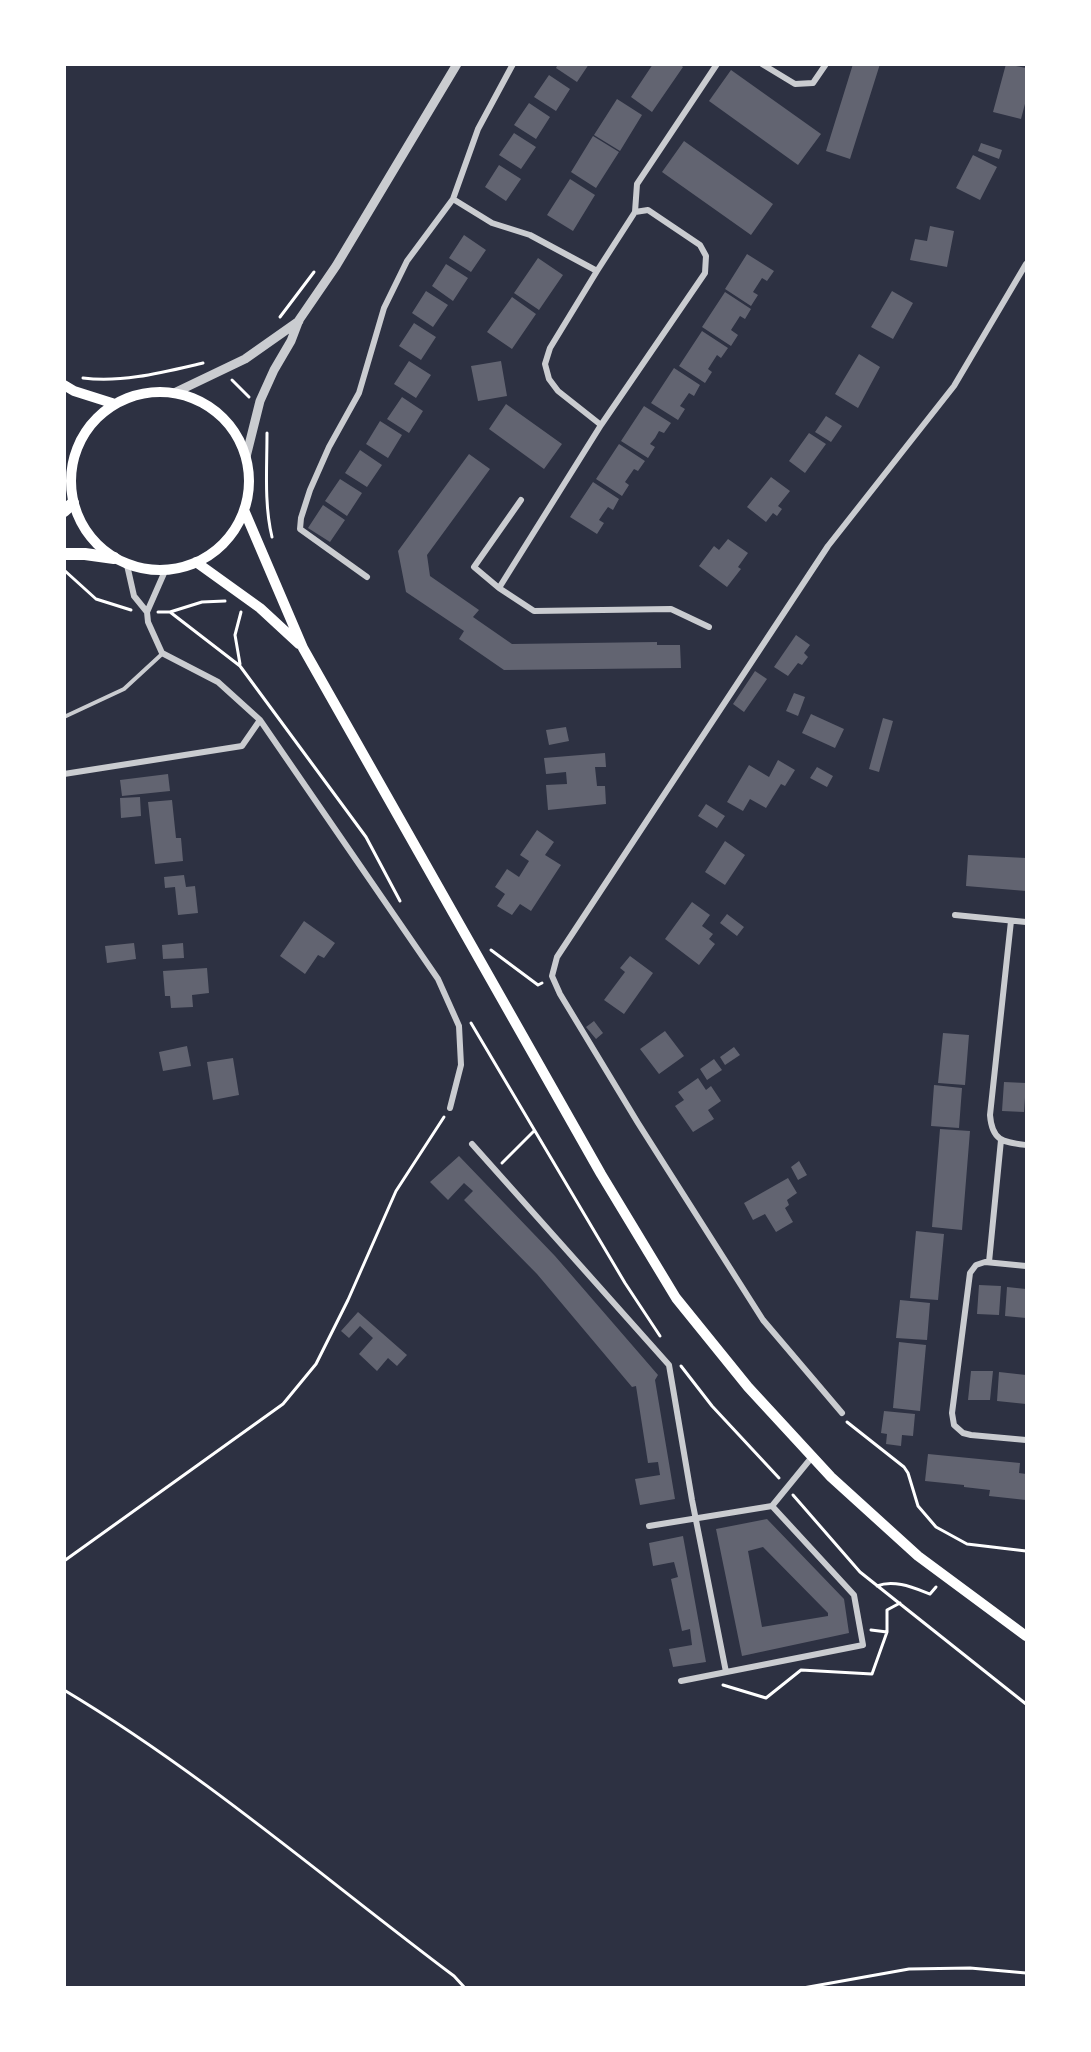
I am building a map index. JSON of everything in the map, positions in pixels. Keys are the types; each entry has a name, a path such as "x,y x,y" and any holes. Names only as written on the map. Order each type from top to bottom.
{"highway":[{"path":"64,554 114,558"}],"main road":[{"path":"64,385 74,391 115,404"},
{"path":"64,477 70,502 95,541 114,558 127,565 145,570 165,571 196,562 216,549 233,532 244,510 248,484 246,457 227,422 212,408 174,393 144,394 115,404 99,416 85,432 76,450 71,471 70,502"},
{"path":"244,510 303,648 601,1174 676,1298 748,1388 831,1477 918,1556 1026,1636"},
{"path":"196,562 260,608 303,648"}],"street":[{"path":"246,457 260,401 291,341 299,320 339,261 457,64"},
{"path":"367,577 300,530 301,518 310,490 329,447 359,393 384,308 407,261 453,199 478,129 513,64"},
{"path":"601,424 558,391 549,379 545,364 550,348 635,212 637,184 717,64"},
{"path":"762,64 795,84 813,83 826,64"},
{"path":"453,199 492,223 530,235 597,271"},
{"path":"499,588 601,424 705,273 706,256 700,245 648,210 635,212"},
{"path":"842,1413 763,1320 638,1124 560,994 552,976 558,957 822,556 954,386 1026,264"},
{"path":"174,393 245,359 299,320"},
{"path":"521,500 474,567 499,588 534,611 671,609 709,627"},
{"path":"127,565 135,600 147,612"},
{"path":"165,571 147,612 148,622 162,653 218,682 260,720 438,979 459,1026 461,1065 450,1108"},
{"path":"64,774 242,746 260,720"},
{"path":"956,915 1026,922"},
{"path":"1011,921 990,1115 991,1126 996,1136 1007,1143 1026,1145"},
{"path":"989,1262 1001,1140"},
{"path":"472,1144 669,1365 695,1518 726,1672"},
{"path":"1026,1266 989,1262 976,1265 970,1273 952,1413 954,1425 963,1433 1026,1440"},
{"path":"649,1526 772,1506 812,1457"},
{"path":"681,1681 863,1645 854,1595 772,1506"}],"lane":[{"path":"64,717 124,689 162,653"}],"path":[{"path":"279,320 318,266 339,261"},
{"path":"86,378 104,380 149,374 210,361"},
{"path":"231,379 250,398"},
{"path":"267,429 269,525 274,547"},
{"path":"64,570 96,599 134,612"},
{"path":"159,612 170,612 202,602 228,601"},
{"path":"170,612 240,666 235,635 242,608"},
{"path":"463,929 538,985 552,976"},
{"path":"64,1561 283,1404 316,1364 348,1300 396,1191 450,1108"},
{"path":"495,1170 534,1131"},
{"path":"842,1413 844,1419 904,1467 918,1506 936,1527 967,1544 1026,1551"},
{"path":"877,1586 886,1582 912,1587 930,1594"},
{"path":"698,1677 766,1698 801,1670 872,1674 887,1632 887,1610 900,1603"},
{"path":"860,1629 887,1632"},
{"path":"64,1690 112,1718 166,1756 369,1909 454,1976 465,1988"},
{"path":"803,1988 909,1969 970,1968 1026,1973"}],"building":[{"path":"558,64 589,64 577,82 556,68"},
{"path":"653,64 680,64 683,67 652,112 631,97"},
{"path":"853,64 880,64 850,159 826,151"},
{"path":"1006,64 1026,68 1026,100 1021,119 993,112"},
{"path":"731,70 821,134 798,165 709,101"},
{"path":"549,75 570,89 556,111 534,97"},
{"path":"617,99 642,115 620,151 594,135"},
{"path":"529,103 550,117 536,139 514,125"},
{"path":"514,133 536,147 521,169 499,155"},
{"path":"593,136 619,152 596,188 571,172"},
{"path":"684,141 773,204 751,235 662,172"},
{"path":"981,143 1002,150 999,159 978,151"},
{"path":"973,155 997,167 980,200 956,188"},
{"path":"499,165 521,179 506,201 485,187"},
{"path":"570,179 595,195 573,231 547,215"},
{"path":"930,226 954,231 947,267 910,260 915,239 927,241"},
{"path":"464,235 486,250 471,272 449,258"},
{"path":"747,254 774,271 767,281 762,278 753,292 758,295 751,306 725,289"},
{"path":"538,258 563,275 539,310 514,293"},
{"path":"446,264 468,278 453,301 432,286"},
{"path":"426,291 448,305 433,327 412,313"},
{"path":"892,291 913,303 893,339 871,327"},
{"path":"725,292 751,309 745,319 740,316 731,330 738,335 731,346 702,327"},
{"path":"512,297 536,314 512,349 487,332"},
{"path":"414,323 436,337 421,360 399,346"},
{"path":"702,331 728,348 721,358 717,355 708,369 712,372 705,383 679,366"},
{"path":"859,354 880,367 858,408 835,394"},
{"path":"409,361 431,375 416,398 394,384"},
{"path":"501,361 507,396 478,401 471,366"},
{"path":"674,368 700,385 694,396 689,393 680,406 685,409 678,420 651,403"},
{"path":"402,397 423,411 409,433 387,419"},
{"path":"506,404 562,444 544,469 489,429"},
{"path":"644,406 671,423 664,433 659,431 650,444 655,447 648,458 621,441"},
{"path":"826,416 842,426 831,442 815,432"},
{"path":"380,421 402,435 388,458 366,444"},
{"path":"809,433 826,444 805,473 789,461"},
{"path":"619,444 645,461 638,471 634,469 625,482 629,485 622,496 596,479"},
{"path":"360,450 382,465 367,487 345,473"},
{"path":"469,454 490,469 427,555 430,576 479,610 473,617 512,644 657,642 657,645 680,645 681,668 504,670 459,639 464,631 406,592 398,551"},
{"path":"771,477 790,491 778,506 782,509 777,516 773,513 766,522 747,507"},
{"path":"340,479 362,493 347,516 325,501"},
{"path":"593,482 619,499 613,510 608,507 599,520 604,523 597,534 570,517"},
{"path":"323,505 345,520 330,542 308,528"},
{"path":"728,539 748,553 738,567 741,569 727,587 699,566 714,546 719,550"},
{"path":"796,635 810,645 804,653 808,657 802,665 798,663 788,676 774,667"},
{"path":"755,671 767,679 744,712 733,704"},
{"path":"794,693 805,697 798,716 786,711"},
{"path":"811,714 844,729 835,748 802,733"},
{"path":"883,718 893,721 879,772 869,769"},
{"path":"566,727 569,741 549,745 546,730"},
{"path":"605,753 606,767 595,767 597,786 605,786 606,804 548,810 546,785 567,784 566,772 546,774 544,758"},
{"path":"778,760 795,770 785,786 781,784 766,808 750,799 743,811 727,802 749,765 769,777"},
{"path":"817,767 833,776 827,787 810,778"},
{"path":"168,774 170,791 122,796 120,780"},
{"path":"140,797 141,816 121,818 120,798"},
{"path":"172,800 176,838 181,838 183,861 155,864 148,802"},
{"path":"706,804 725,816 717,828 698,816"},
{"path":"537,830 554,842 545,855 561,865 531,911 520,904 512,915 497,906 505,894 495,887 507,869 519,877 529,861 520,855"},
{"path":"725,841 745,855 725,885 705,872"},
{"path":"968,855 1026,858 1026,891 966,886"},
{"path":"184,875 186,887 195,886 198,913 178,915 175,887 165,888 164,877"},
{"path":"692,902 710,915 702,926 713,934 709,939 715,944 699,965 665,939"},
{"path":"727,914 744,927 737,936 720,923"},
{"path":"304,921 335,943 324,958 318,955 305,974 280,956"},
{"path":"134,943 136,959 107,963 105,946"},
{"path":"183,943 184,958 163,959 162,945"},
{"path":"630,956 653,973 624,1014 604,1000 625,972 620,968"},
{"path":"207,968 209,993 192,995 193,1007 171,1008 170,996 165,996 163,971"},
{"path":"594,1021 603,1033 596,1039 586,1027"},
{"path":"665,1031 684,1056 659,1074 640,1049"},
{"path":"943,1033 969,1035 965,1085 938,1083"},
{"path":"187,1046 191,1066 163,1071 159,1052"},
{"path":"734,1047 740,1055 725,1065 720,1057"},
{"path":"233,1058 239,1095 213,1100 207,1062"},
{"path":"714,1059 722,1070 707,1080 700,1069"},
{"path":"698,1078 706,1090 711,1086 721,1101 708,1110 714,1119 693,1132 675,1106 684,1100 678,1092"},
{"path":"1004,1082 1026,1083 1024,1112 1002,1111"},
{"path":"934,1085 962,1088 959,1128 931,1126"},
{"path":"940,1129 970,1131 962,1230 932,1227"},
{"path":"459,1156 555,1256 658,1375 655,1380 675,1499 640,1505 635,1479 660,1475 658,1462 648,1463 636,1386 632,1387 537,1274 464,1200 473,1191 464,1183 448,1200 430,1182"},
{"path":"799,1161 807,1175 798,1180 791,1167"},
{"path":"788,1178 797,1193 787,1200 789,1205 785,1208 793,1222 776,1232 765,1214 753,1220 744,1203"},
{"path":"916,1231 944,1234 938,1300 910,1298"},
{"path":"979,1285 1001,1286 999,1315 977,1314"},
{"path":"1007,1287 1026,1289 1026,1318 1005,1316"},
{"path":"900,1300 930,1303 927,1340 896,1338"},
{"path":"358,1312 407,1355 397,1366 388,1358 377,1371 359,1354 373,1338 360,1326 349,1338 341,1331"},
{"path":"899,1342 926,1345 920,1411 893,1408"},
{"path":"971,1371 993,1371 990,1400 968,1400"},
{"path":"999,1372 1026,1375 1026,1404 997,1401"},
{"path":"884,1411 915,1414 913,1436 902,1435 901,1446 886,1444 887,1434 881,1433"},
{"path":"928,1454 1020,1463 1019,1473 1026,1474 1026,1500 989,1496 990,1490 964,1487 964,1485 925,1481"},
{"path":"767,1519 844,1599 849,1633 742,1656 716,1529","holes":["763,1547 828,1613 828,1616 762,1627 748,1551"]},
{"path":"683,1536 706,1662 673,1667 669,1649 692,1645 690,1629 682,1631 671,1579 678,1577 674,1562 653,1566 649,1543"}]}
